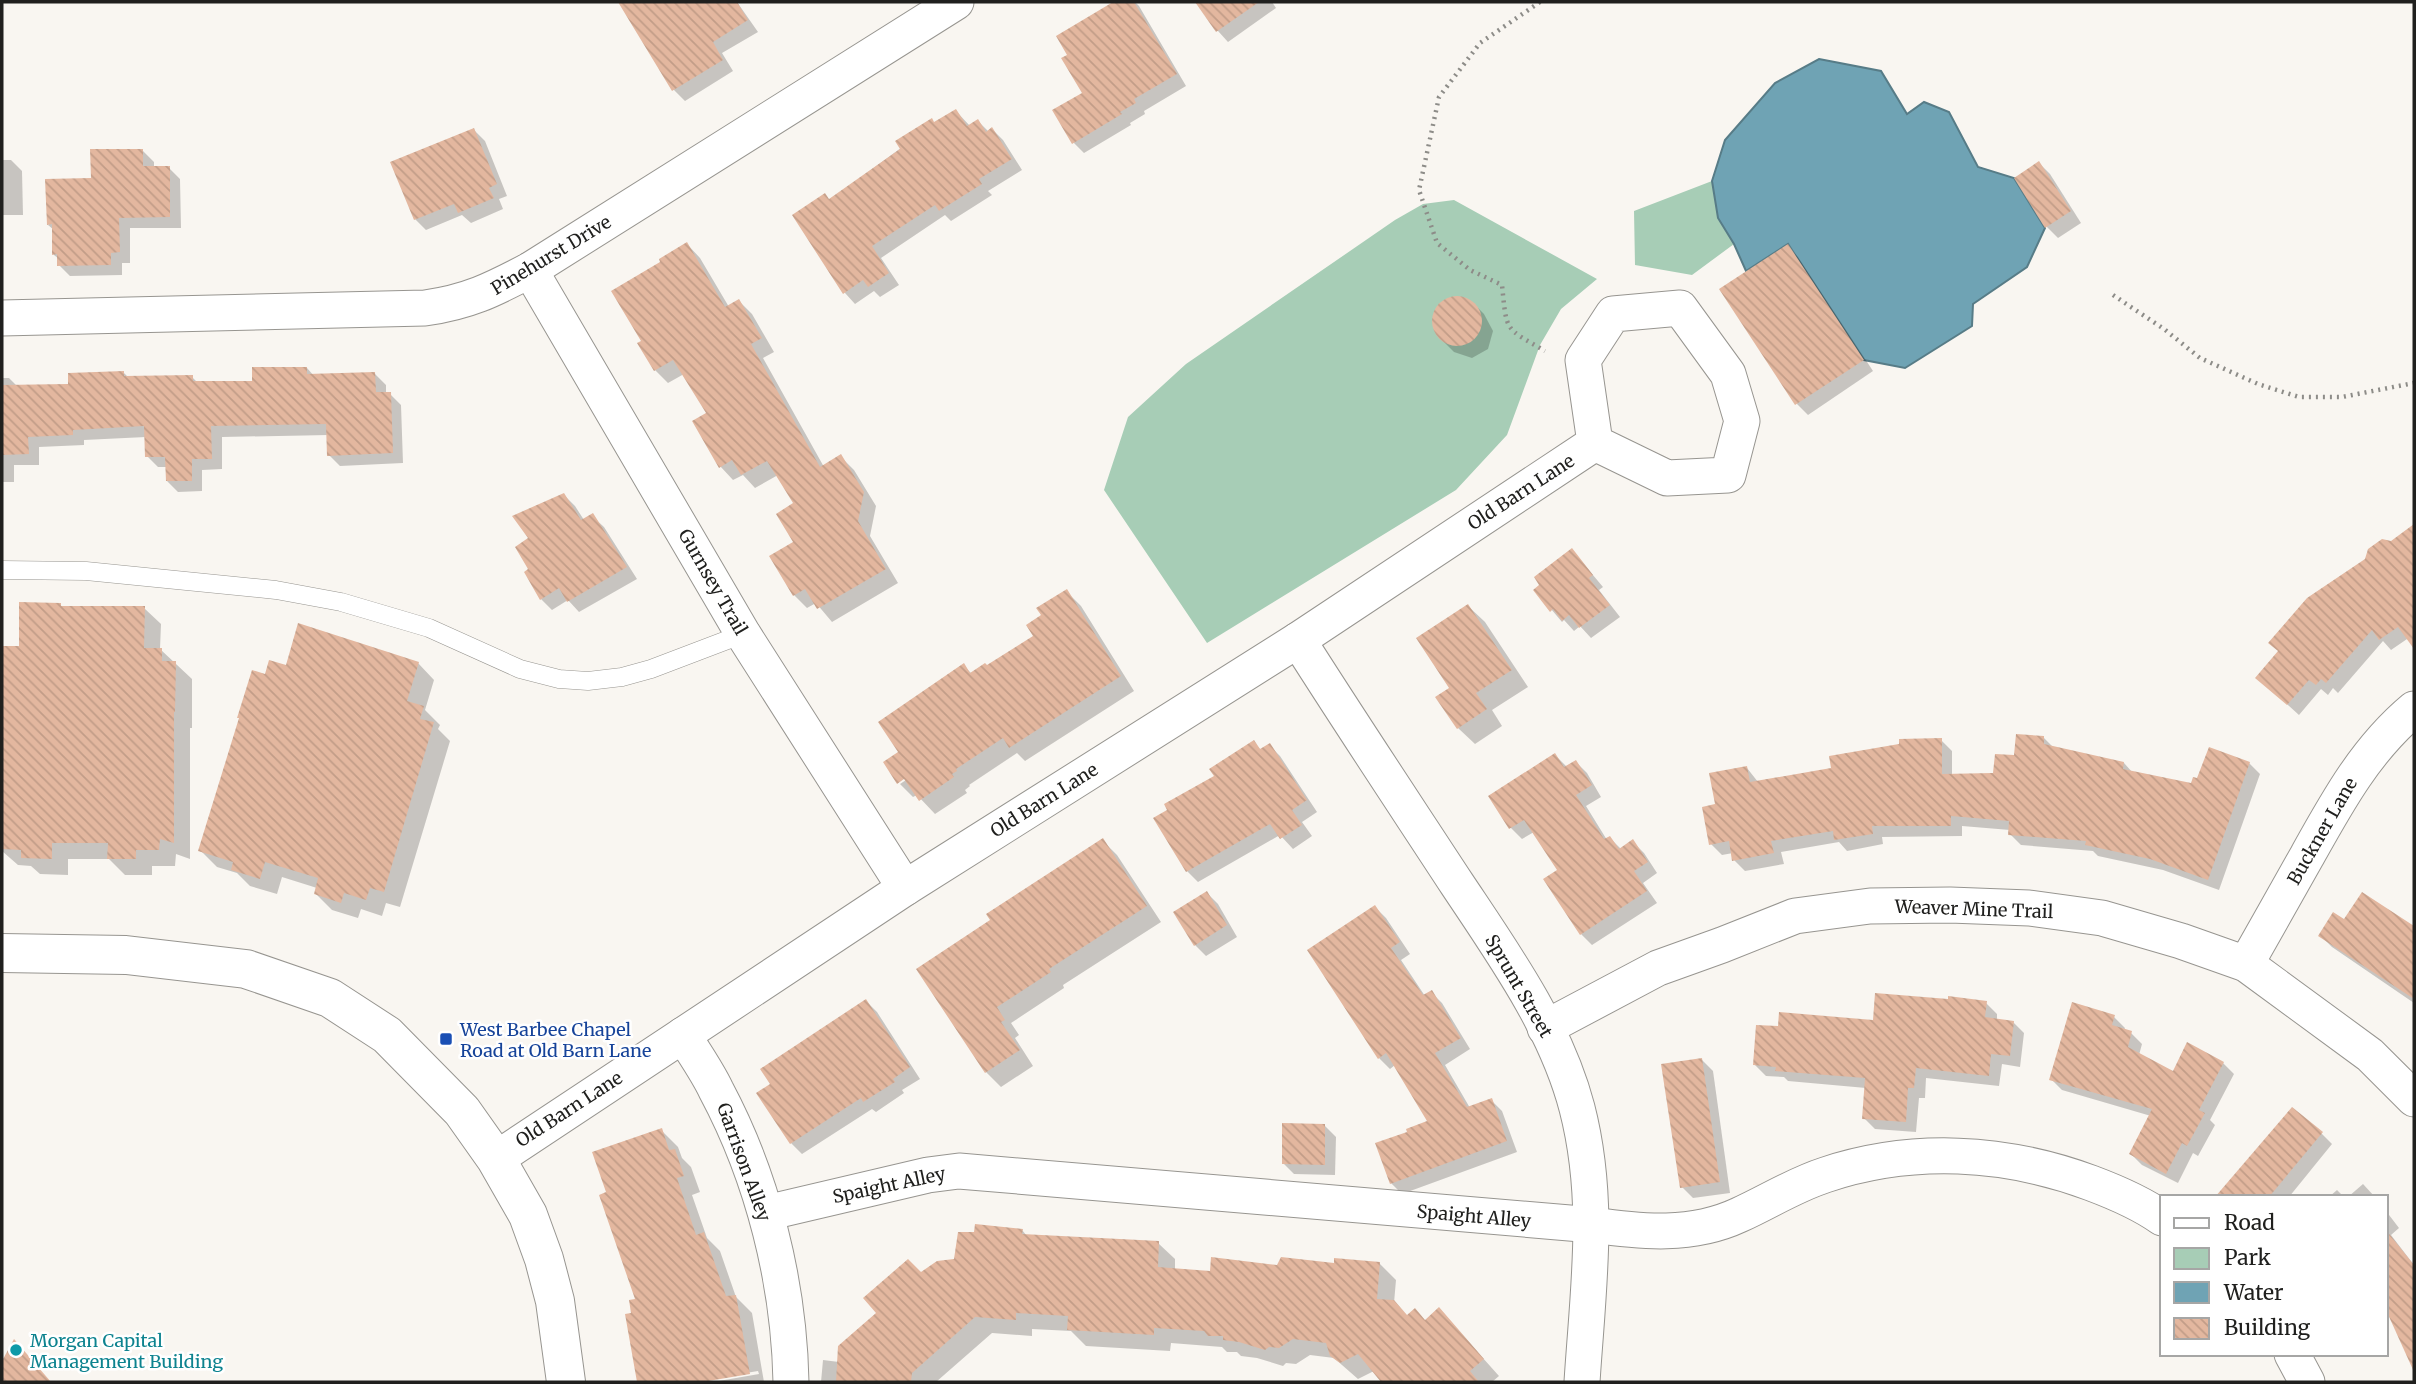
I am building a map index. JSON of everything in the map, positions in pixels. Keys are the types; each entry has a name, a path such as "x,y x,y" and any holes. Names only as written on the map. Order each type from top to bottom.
{"street":[{"name":"Pinehurst Drive","path":"2,318 425,308 449,305 486,293 530,270 956,2"},
{"name":"Gurnsey Trail","path":"530,270 743,634 905,888"},
{"path":"1679,308 1728,374 1742,421 1728,475 1667,478 1595,443 1583,360 1613,314 1679,308"},
{"name":"Old Barn Lane","path":"496,1158 905,888 1298,640 1595,443"},
{"name":"Sprunt Street","path":"1298,640 1523,987 1562,1066 1577,1106 1590,1182 1592,1225 1582,1382"},
{"name":"Buckner Lane","path":"2246,964 2360,766 2414,709"},
{"name":"Weaver Mine Trail","path":"1545,1028 1658,968 1796,916 1870,906 2029,908 2102,918 2246,964 2370,1055 2414,1099"},
{"path":"2,953 126,955 246,969 330,998 387,1035 461,1111 496,1158 528,1215 555,1301 566,1382"},
{"name":"Garrison Alley","path":"682,1035 716,1088 730,1117 766,1213 784,1301 791,1382"},
{"name":"Spaight Alley","path":"766,1213 928,1175 960,1171 1592,1225 1638,1232 1674,1231 1706,1226 1737,1216 1787,1189 1872,1162 1922,1156 1972,1156 2016,1161 2060,1171 2110,1190 2160,1217"},
{"path":"2293,1356 2307,1382"}],"lane":[{"path":"2,570 86,571 276,590 341,603 429,628 520,668 559,679 588,681 622,677 651,669 743,634"}],"path":[{"path":"1540,2 1480,43 1439,97 1419,190 1437,243 1470,270 1502,285 1506,321 1516,335 1545,351"},
{"path":"2113,295 2164,329 2200,358 2258,384 2300,397 2342,397 2414,383"}],"green space":[{"path":"1712,181 1718,218 1734,244 1692,275 1635,265 1634,211"},
{"path":"1454,200 1597,279 1561,309 1540,345 1507,435 1456,490 1207,643 1104,490 1128,417 1186,364 1395,220 1423,204"}],"water":[{"path":"1819,59 1881,71 1907,114 1924,102 1949,112 1978,167 2014,178 2045,228 2027,267 1973,304 1972,326 1905,368 1864,360 1788,244 1746,271 1718,218 1712,181 1725,140 1775,83"}],"building":[{"path":"618,2 737,2 748,20 713,42 723,60 672,91"},
{"path":"1113,2 1134,2 1177,74 1134,99 1136,103 1120,112 1122,114 1072,144 1052,110 1082,93 1061,58 1067,55 1056,36"},
{"path":"1195,2 1259,2 1216,32"},
{"path":"956,109 967,126 978,119 986,132 992,127 1012,159 979,179 982,184 939,211 935,205 872,246 889,273 868,287 863,280 843,294 792,215 825,193 829,199 900,149 895,141 932,118 934,122"},
{"path":"474,128 497,184 489,188 494,198 458,213 454,204 414,220 390,162"},
{"path":"90,149 143,149 143,166 170,166 170,217 119,218 120,252 111,253 111,265 57,266 57,254 52,255 52,224 47,225 45,179 91,178"},
{"path":"2039,161 2071,211 2045,228 2014,178"},
{"path":"687,242 725,307 739,299 762,338 751,344 820,467 841,454 864,492 858,521 886,569 817,609 805,589 793,596 769,556 793,542 776,514 793,503 767,461 741,475 732,460 719,468 692,421 706,413 673,360 654,371 637,343 641,341 611,291 660,262 659,259"},
{"path":"1788,244 1864,360 1795,405 1719,289"},
{"path":"1457,296 1475,303 1482,321 1475,339 1457,346 1439,339 1432,321 1439,303"},
{"path":"252,367 307,367 307,374 375,372 376,392 391,392 393,453 327,456 326,424 211,426 212,459 192,459 192,481 166,481 165,457 145,457 144,426 73,430 73,435 28,437 29,454 2,455 2,385 68,384 68,373 124,371 124,376 193,375 193,381 252,381"},
{"path":"564,493 581,520 593,513 627,567 567,602 559,588 540,600 524,572 528,569 515,547 528,538 512,516"},
{"path":"2414,524 2414,649 2398,627 2379,640 2372,630 2326,683 2321,679 2316,685 2309,680 2287,705 2255,678 2278,651 2268,643 2307,598 2365,559 2368,549 2382,539 2391,541"},
{"path":"1572,548 1593,575 1589,578 1610,605 1579,628 1569,615 1562,621 1553,609 1550,612 1533,590 1539,585 1534,577"},
{"path":"1067,589 1121,676 1009,748 1003,738 956,769 952,774 954,777 919,801 904,779 897,784 883,762 898,752 878,722 964,663 970,673 1033,636 1026,625 1041,615 1036,608"},
{"path":"19,602 61,603 61,606 145,606 144,648 162,648 162,661 176,661 174,843 160,839 159,850 136,850 136,859 107,859 108,843 52,843 52,859 21,858 21,850 2,849 2,646 19,646"},
{"path":"1468,604 1512,670 1476,693 1487,709 1457,729 1435,697 1449,688 1416,638"},
{"path":"298,623 419,662 407,701 424,706 420,719 434,722 384,892 370,888 366,900 344,893 341,903 314,894 318,878 265,862 260,879 231,870 233,862 198,851 252,670 265,674 269,660 286,665"},
{"path":"2016,734 2044,736 2044,744 2124,762 2123,769 2191,783 2193,777 2197,778 2209,747 2250,762 2208,880 2150,859 2085,845 2086,841 2008,835 2009,821 1951,816 1951,826 1872,826 1873,834 1834,840 1833,831 1771,841 1774,853 1732,861 1729,841 1709,845 1702,807 1715,804 1709,773 1747,766 1750,782 1831,768 1829,756 1899,744 1899,739 1942,738 1942,774 1993,773 1995,754 2014,755"},
{"path":"1254,740 1260,749 1270,743 1307,800 1292,810 1302,825 1280,839 1270,824 1186,872 1153,818 1167,810 1164,804 1214,776 1209,769"},
{"path":"1555,753 1564,767 1576,760 1592,785 1576,795 1604,839 1610,836 1619,849 1633,839 1648,862 1634,871 1647,891 1580,935 1543,879 1557,870 1524,820 1509,829 1488,796"},
{"path":"1103,838 1147,906 1049,969 1051,972 997,1007 1005,1020 1001,1022 1020,1050 985,1073 916,969 990,920 986,914"},
{"path":"1207,891 1227,925 1194,946 1173,912"},
{"path":"2362,892 2414,926 2414,999 2318,936 2333,912 2344,919"},
{"path":"1375,905 1400,942 1391,948 1423,995 1432,990 1461,1038 1435,1053 1467,1107 1492,1098 1507,1141 1390,1184 1375,1143 1407,1132 1406,1129 1427,1121 1386,1053 1378,1059 1307,950"},
{"path":"1875,993 1948,999 1948,996 1987,1001 1985,1017 2014,1021 2010,1056 1991,1054 1989,1076 1916,1068 1914,1088 1908,1088 1906,1122 1862,1119 1865,1078 1775,1071 1776,1067 1753,1065 1756,1025 1778,1026 1779,1012 1873,1020"},
{"path":"866,999 910,1067 893,1079 895,1082 863,1102 861,1098 790,1144 756,1093 770,1084 760,1069"},
{"path":"2072,1002 2115,1015 2112,1025 2132,1031 2128,1047 2173,1071 2187,1042 2224,1062 2199,1110 2205,1113 2187,1146 2182,1143 2166,1174 2129,1154 2152,1109 2049,1080"},
{"path":"1702,1058 1720,1182 1680,1188 1661,1064"},
{"path":"2292,1107 2323,1132 2271,1195 2217,1195"},
{"path":"1282,1123 1325,1124 1325,1165 1282,1164"},
{"path":"662,1128 669,1150 675,1149 684,1176 677,1178 696,1235 704,1232 726,1296 736,1295 750,1374 702,1382 637,1382 625,1314 631,1313 629,1300 635,1299 599,1195 606,1192 592,1152"},
{"path":"975,1224 1023,1229 1022,1234 1159,1241 1158,1267 1210,1271 1211,1257 1277,1265 1281,1257 1334,1263 1334,1258 1380,1262 1377,1299 1394,1300 1407,1315 1415,1308 1425,1320 1439,1307 1484,1359 1470,1371 1479,1382 1381,1382 1358,1354 1340,1363 1330,1356 1326,1343 1293,1339 1279,1348 1269,1347 1265,1350 1223,1340 1223,1336 1208,1336 1204,1331 1154,1328 1154,1335 1067,1330 1068,1316 1016,1313 1016,1320 975,1317 912,1373 911,1382 836,1382 838,1346 876,1313 863,1298 908,1259 921,1272 937,1261 954,1259 958,1232 974,1232"},
{"path":"2388,1232 2414,1265 2414,1372 2388,1314"},
{"name":"Morgan Capital Management Building","path":"14,1339 51,1382 2,1382 2,1361"}],"place":[{"name":"West Barbee Chapel Road at Old Barn Lane","path":"446,1039"},
{"name":"Morgan Capital Management Building","path":"16,1350"}]}
